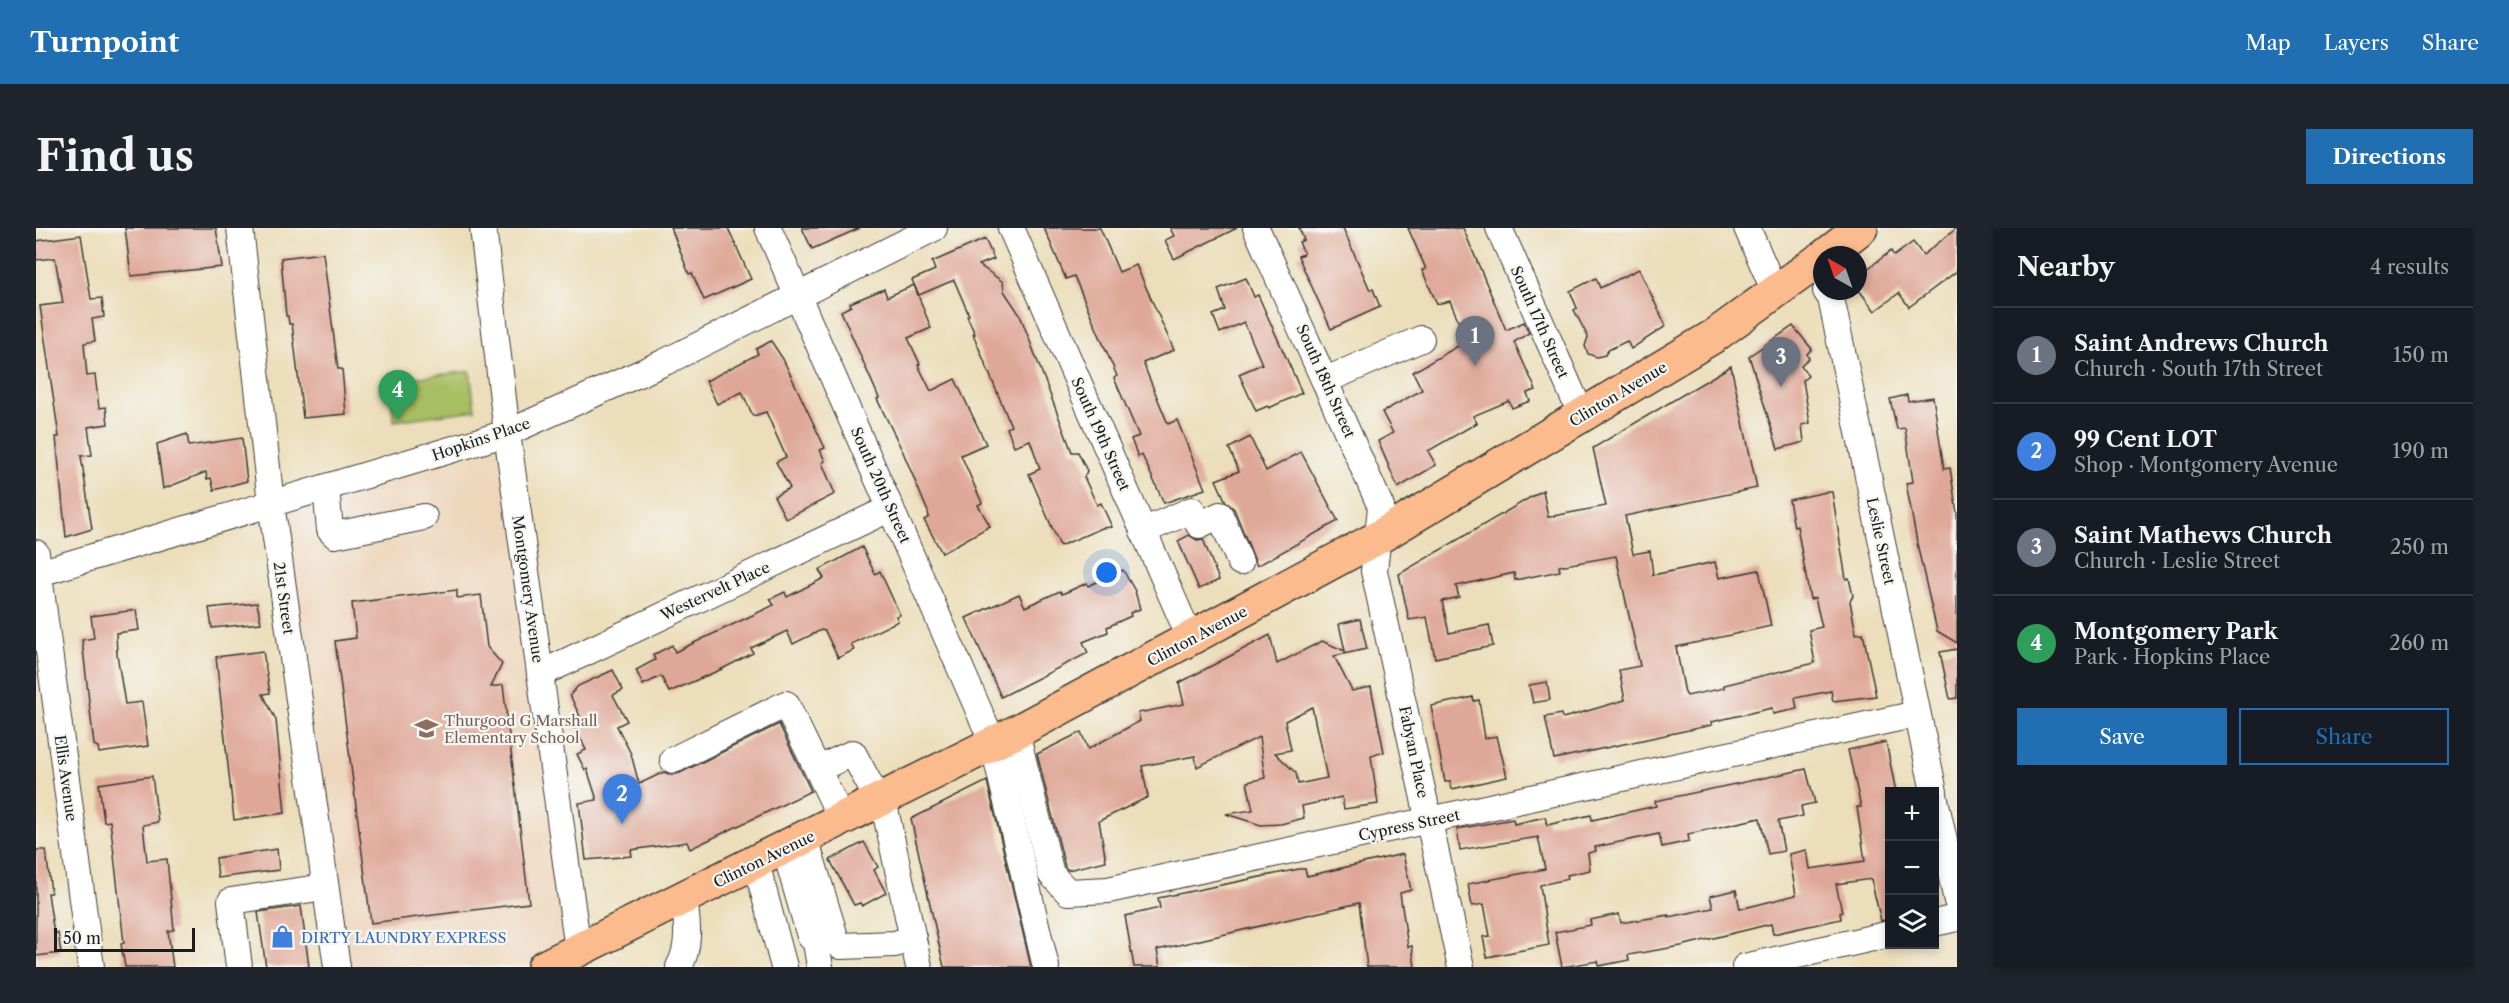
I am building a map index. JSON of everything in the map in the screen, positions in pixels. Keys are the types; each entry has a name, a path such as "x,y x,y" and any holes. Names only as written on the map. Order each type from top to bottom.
{"main road":[{"name":"Clinton Avenue","path":"1844,246 1861,228"},
{"name":"Clinton Avenue","path":"544,967 881,801 1191,640 1379,537 1714,336 1776,294 1813,275"}],"street":[{"name":"21st Street","path":"240,228 271,503 337,967"},
{"name":"Montgomery Avenue","path":"483,228 507,433 578,950"},
{"name":"South 20th Street","path":"768,228 891,508 1005,737"},
{"name":"Hopkins Place","path":"37,567 326,488 507,433 665,362 934,228"},
{"name":"South 19th Street","path":"1011,228 1191,640"},
{"name":"South 18th Street","path":"1256,228 1381,507 1379,537"},
{"name":"South 17th Street","path":"1499,228 1582,416"},
{"path":"1746,228 1776,294"},
{"name":"Leslie Street","path":"1831,300 1933,787"},
{"path":"1326,380 1421,339"},
{"path":"326,488 330,530 335,535 424,517"},
{"name":"Westervelt Place","path":"540,674 891,508"},
{"path":"1143,531 1192,510 1199,525 1220,515 1240,562"},
{"name":"Fabyan Place","path":"1379,537 1374,571 1461,967"},
{"name":"Ellis Avenue","path":"37,567 91,967"},
{"path":"673,760 786,704 842,820"},
{"name":"Cypress Street","path":"1005,737 1050,874 1068,892 1108,890 1917,714"},
{"path":"1005,737 1046,967"},
{"path":"818,769 853,753 881,801 919,967"},
{"name":"Leslie Street","path":"1939,816 1957,901"},
{"path":"795,843 810,936 872,956 913,938"},
{"path":"756,863 784,967"},
{"path":"239,967 231,901 326,887"},
{"path":"679,967 687,938 684,898"},
{"path":"1939,922 1957,918"},
{"path":"1745,967 1885,935"},
{"path":"820,967 826,941"}],"shaded area":[{"name":"Thurgood G Marshall Elementary School","path":"504,446 566,944 517,967 347,967 282,514"}],"green space":[{"path":"470,371 475,410 394,421 388,381"}],"building":[{"path":"125,228 216,228 222,267 131,276"},
{"path":"671,228 728,228 751,279 704,300 692,273 689,274"},
{"path":"802,228 860,228 812,249"},
{"path":"1044,228 1100,228 1119,272 1136,265 1174,350 1143,363 1168,424 1177,420 1205,489 1164,503 1142,455 1138,457 1131,439 1139,436 1114,378 1117,376 1074,276 1066,279"},
{"path":"1170,228 1237,228 1174,259 1165,240 1174,236"},
{"path":"1299,228 1343,228 1370,290 1373,289 1380,307 1331,329 1298,256 1304,254 1299,242 1304,240"},
{"path":"1408,228 1463,228 1506,330 1524,322 1529,333 1514,342 1536,390 1527,393 1530,401 1512,408 1509,401 1473,416 1477,423 1428,451 1436,465 1398,488 1378,441 1393,433 1382,412 1422,390 1413,372 1467,341 1450,301 1437,304 1422,270 1426,269"},
{"path":"1957,228 1957,271 1909,307 1899,293 1875,311 1866,300 1867,269 1891,251 1894,256 1913,242 1923,255"},
{"path":"81,235 91,299 102,298 104,317 92,319 95,341 84,343 87,376 95,375 99,408 106,407 108,424 88,427 92,455 81,456 92,529 66,537 56,437 59,437 40,306 63,303 55,258 36,260 36,241"},
{"path":"985,239 994,259 979,265 1003,282 1004,291 1020,315 1072,452 1078,452 1087,471 1084,477 1097,505 1101,503 1112,527 1102,528 1060,546 1029,474 1040,469 1030,440 1014,446 1007,428 1011,426 973,334 975,334 967,316 969,315 954,280 919,295 912,280 935,270 932,262"},
{"path":"323,253 338,369 342,369 346,414 303,418 292,324 289,324 288,316 286,316 281,258"},
{"path":"1639,269 1666,326 1631,349 1627,341 1608,350 1605,355 1597,357 1588,354 1585,346 1588,337 1574,310 1577,308 1570,291 1596,278 1600,288"},
{"path":"1246,278 1254,297 1258,295 1302,393 1269,408 1268,406 1256,411 1239,374 1262,364 1244,322 1220,333 1213,315 1225,310 1218,289"},
{"path":"914,285 931,328 908,338 920,364 918,365 931,391 955,379 986,444 961,455 982,503 978,505 990,526 942,553 924,520 929,517 928,512 903,452 877,399 879,398 841,311 851,306 850,303 884,289 887,297"},
{"path":"1793,326 1812,349 1807,354 1809,358 1801,365 1808,376 1803,380 1810,423 1802,425 1804,442 1778,449 1749,356"},
{"path":"771,341 783,359 825,448 820,450 825,461 822,463 835,494 786,519 774,496 790,488 776,462 786,457 766,412 753,416 742,392 717,404 706,381 758,354 756,349"},
{"path":"1731,366 1757,488 1625,516 1633,554 1650,551 1653,575 1715,562 1719,578 1759,570 1771,626 1676,647 1685,693 1687,696 1724,688 1724,685 1815,663 1809,630 1822,627 1815,598 1810,599 1797,526 1794,527 1789,500 1832,492 1846,579 1849,578 1853,596 1850,601 1856,634 1863,633 1876,696 1833,701 1831,691 1795,698 1797,709 1773,714 1772,708 1711,722 1712,725 1554,759 1545,717 1561,714 1562,718 1625,700 1619,670 1640,666 1616,556 1559,566 1560,571 1515,580 1514,573 1456,586 1459,597 1442,601 1449,633 1489,625 1493,646 1435,658 1427,617 1409,620 1399,574 1543,490 1548,517 1606,506 1593,448"},
{"path":"1907,395 1908,401 1933,397 1944,469 1950,468 1957,513 1957,643 1937,631 1919,553 1906,483 1913,482 1905,428 1897,429 1890,399"},
{"path":"187,434 189,446 242,438 247,481 214,490 211,478 207,479 206,472 163,489 157,444"},
{"path":"1250,437 1266,471 1301,452 1338,521 1257,566 1234,509 1226,502 1216,480 1239,471 1229,448"},
{"path":"1189,535 1197,540 1203,539 1219,580 1199,589 1178,541"},
{"path":"862,547 875,574 880,571 900,615 896,616 898,621 851,644 854,650 838,658 825,631 821,630 793,644 787,631 751,648 753,653 669,692 661,676 643,685 636,670 655,660 653,655 672,645 675,652 774,605 770,599 785,592 787,597 824,578 819,570"},
{"path":"1123,570 1135,591 1140,609 1130,613 1131,616 1107,627 1108,632 1083,642 1088,653 1001,697 966,618 1019,594 1025,607 1060,591 1062,594 1087,583 1088,586"},
{"path":"457,590 457,598 481,595 487,647 502,664 491,687 503,685 529,903 371,923 335,641 356,638 352,603"},
{"path":"257,603 261,623 212,628 209,608"},
{"path":"136,610 139,630 116,633 117,654 125,704 142,702 148,746 99,753 98,747 94,745 82,640 94,638 91,616"},
{"path":"1360,619 1367,649 1334,656 1352,691 1371,687 1384,752 1371,756 1378,804 1344,809 1342,797 1302,806 1304,818 1281,824 1261,825 1226,814 1253,810 1247,782 1265,778 1259,737 1197,767 1195,756 1142,766 1148,797 1099,821 1106,861 1068,870 1065,867 1037,754 1081,732 1088,749 1140,721 1138,713 1184,704 1179,683 1270,635 1277,664 1322,641 1345,651 1339,624","holes":["1312,707 1327,778 1298,784 1296,773 1275,753 1291,750 1285,721"]},
{"path":"1957,649 1957,698 1950,699 1940,652"},
{"path":"263,651 270,693 263,694 276,720 285,813 234,820 216,657"},
{"path":"613,670 623,690 613,695 627,721 617,726 631,754 639,784 664,772 671,775 680,773 779,724 811,791 690,849 687,842 631,850 632,856 586,860 579,803 597,800 587,769 585,770 577,754 586,750 574,725 582,721 570,695 578,686"},
{"path":"1547,682 1550,700 1533,703 1529,685"},
{"path":"1473,697 1474,701 1479,700 1485,738 1497,736 1507,777 1452,789 1450,781 1445,782 1431,706"},
{"path":"1886,742 1895,787 1885,787 1885,920 1881,921 1871,879 1836,884 1842,912 1840,913 1841,919 1773,934 1771,924 1681,946 1628,955 1629,960 1599,966 1598,961 1562,967 1555,932 1591,925 1590,920 1619,914 1621,923 1669,915 1669,917 1713,908 1710,896 1736,890 1740,909 1796,895 1789,854 1807,850 1810,869 1865,861 1857,807 1861,807 1848,750"},
{"path":"1806,769 1815,803 1801,806 1803,816 1778,821 1784,851 1768,854 1760,818 1688,834 1689,841 1662,847 1659,834 1595,847 1596,851 1588,853 1590,870 1567,875 1568,879 1540,885 1549,945 1487,957 1483,937 1490,936 1484,904 1472,906 1468,884 1545,869 1538,837 1460,850 1457,829 1513,819 1514,824 1545,817 1547,825 1591,815 1592,820 1656,806 1655,801"},
{"path":"152,776 158,822 143,825 147,861 167,859 174,930 168,931 173,967 125,967 110,821 104,822 99,784"},
{"path":"987,781 1031,967 944,967 911,819"},
{"path":"864,842 878,867 874,870 886,893 862,906 860,903 854,905 830,860"},
{"path":"277,849 279,870 218,878 216,858"},
{"path":"36,850 46,850 51,893 48,893 54,934 58,933 61,953 36,956"},
{"path":"1403,854 1411,890 1400,893 1408,947 1412,946 1415,967 1367,967 1359,903 1157,950 1160,967 1134,967 1125,916 1160,908 1158,898 1299,869 1305,869 1307,876"},
{"name":"DIRTY LAUNDRY EXPRESS","path":"301,906 309,967 266,967 258,912"}],"place":[{"name":"Saint Andrews Church","path":"1475,366"},
{"name":"Saint Mathews Church","path":"1781,387"},
{"name":"Montgomery Park","path":"398,420"},
{"name":"Thurgood G Marshall Elementary School","path":"426,729"},
{"name":"99 Cent LOT","path":"622,824"},
{"name":"DIRTY LAUNDRY EXPRESS","path":"283,937"}]}
